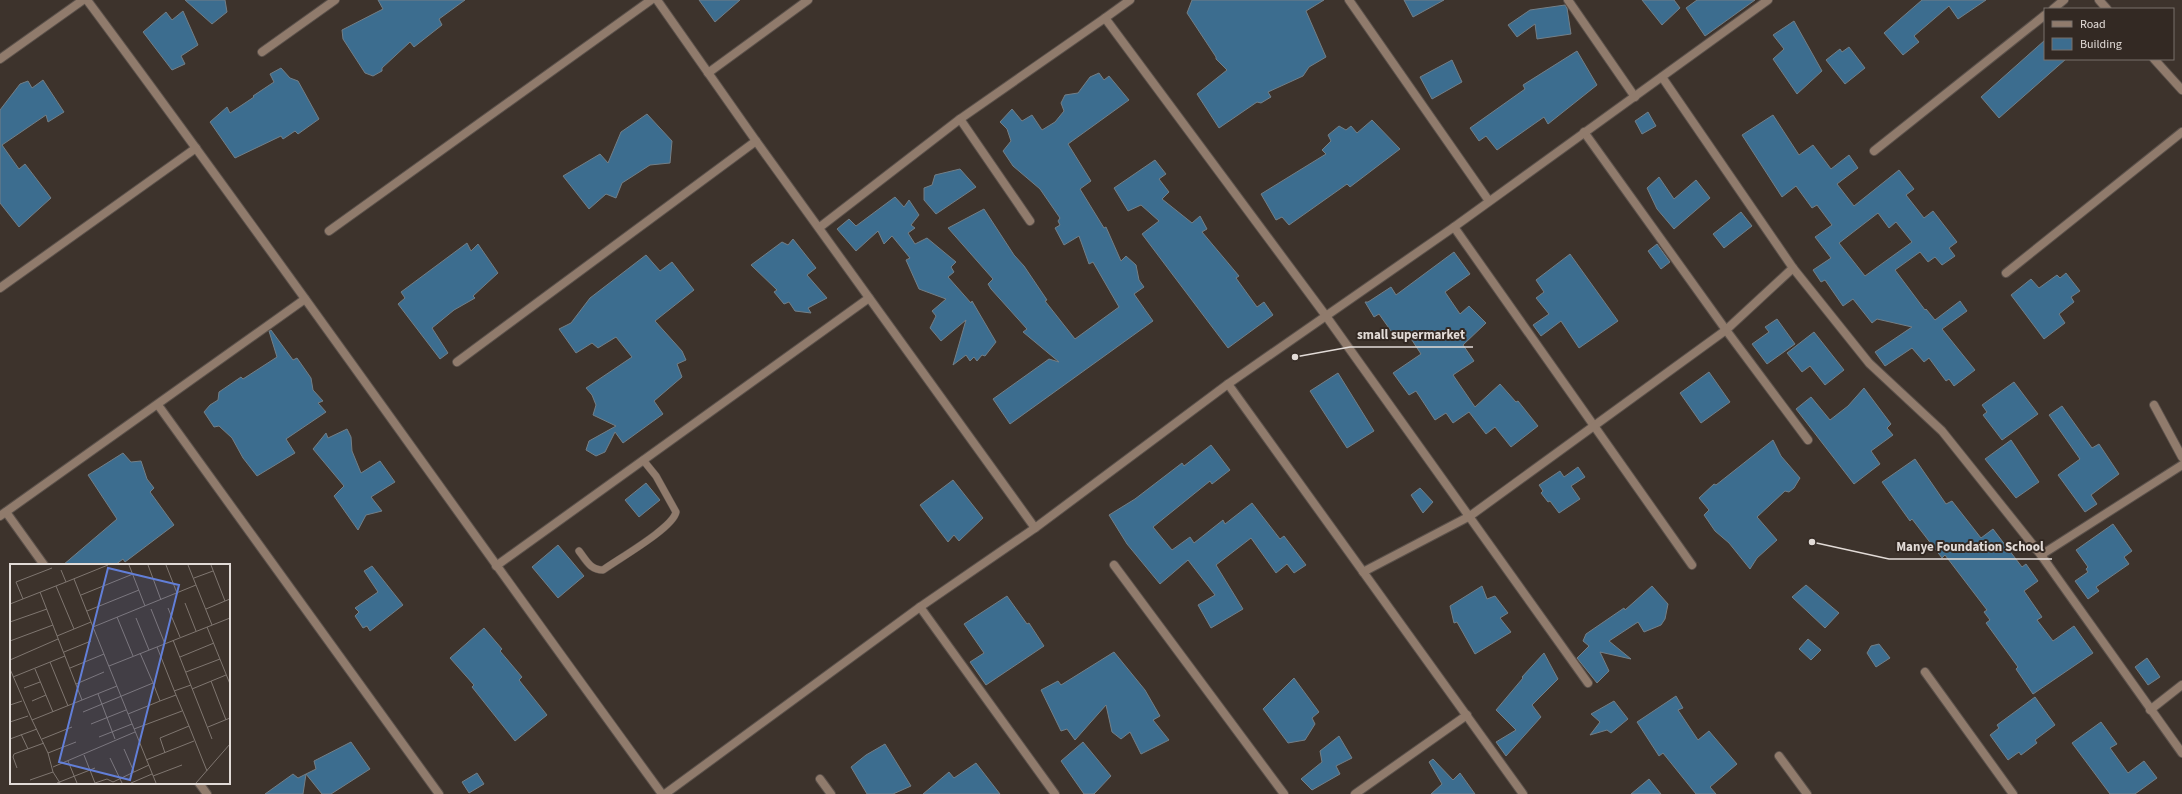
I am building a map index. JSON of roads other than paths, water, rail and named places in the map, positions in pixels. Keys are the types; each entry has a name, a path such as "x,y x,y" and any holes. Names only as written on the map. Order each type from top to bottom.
{"street":[{"path":"0,59 83,0"},
{"path":"87,0 278,259 496,566 662,794"},
{"path":"262,52 335,0"},
{"path":"329,231 651,0"},
{"path":"656,0 756,142 820,227 869,298 1035,528"},
{"path":"708,74 808,0"},
{"path":"820,227 960,119 1130,0"},
{"path":"1349,0 1489,201"},
{"path":"1568,0 1635,97"},
{"path":"665,794 920,607 1035,528 1228,384 1454,227 1768,0"},
{"path":"2054,8 2064,0"},
{"path":"2099,0 2107,8"},
{"path":"1874,151 2044,16"},
{"path":"1105,18 1326,316 1588,683"},
{"path":"2155,60 2182,90"},
{"path":"1662,78 1793,268 1870,363 1942,431 2041,555 2182,753"},
{"path":"960,119 1030,221"},
{"path":"1584,132 1726,330 1808,440"},
{"path":"2006,273 2182,132"},
{"path":"457,362 756,142"},
{"path":"0,288 196,148"},
{"path":"1454,227 1692,565"},
{"path":"1363,572 1470,516 1726,330 1793,268"},
{"path":"496,566 869,298"},
{"path":"43,564 3,514 305,299"},
{"path":"1228,384 1523,794"},
{"path":"158,405 439,794"},
{"path":"2154,405 2182,457"},
{"path":"2041,555 2182,465"},
{"path":"1114,565 1284,794"},
{"path":"920,607 1055,794"},
{"path":"1925,672 2013,794"},
{"path":"2150,710 2182,685"},
{"path":"1355,794 1467,715"},
{"path":"1780,756 1807,794"},
{"path":"820,779 831,794"},
{"path":"201,784 207,794"}],"lane":[{"path":"579,551 590,566 597,570 603,570 665,527 675,516 676,512 656,476 643,460"}],"place":[{"name":"small supermarket","path":"1295,357"},
{"name":"Manye Foundation School","path":"1812,542"}]}
